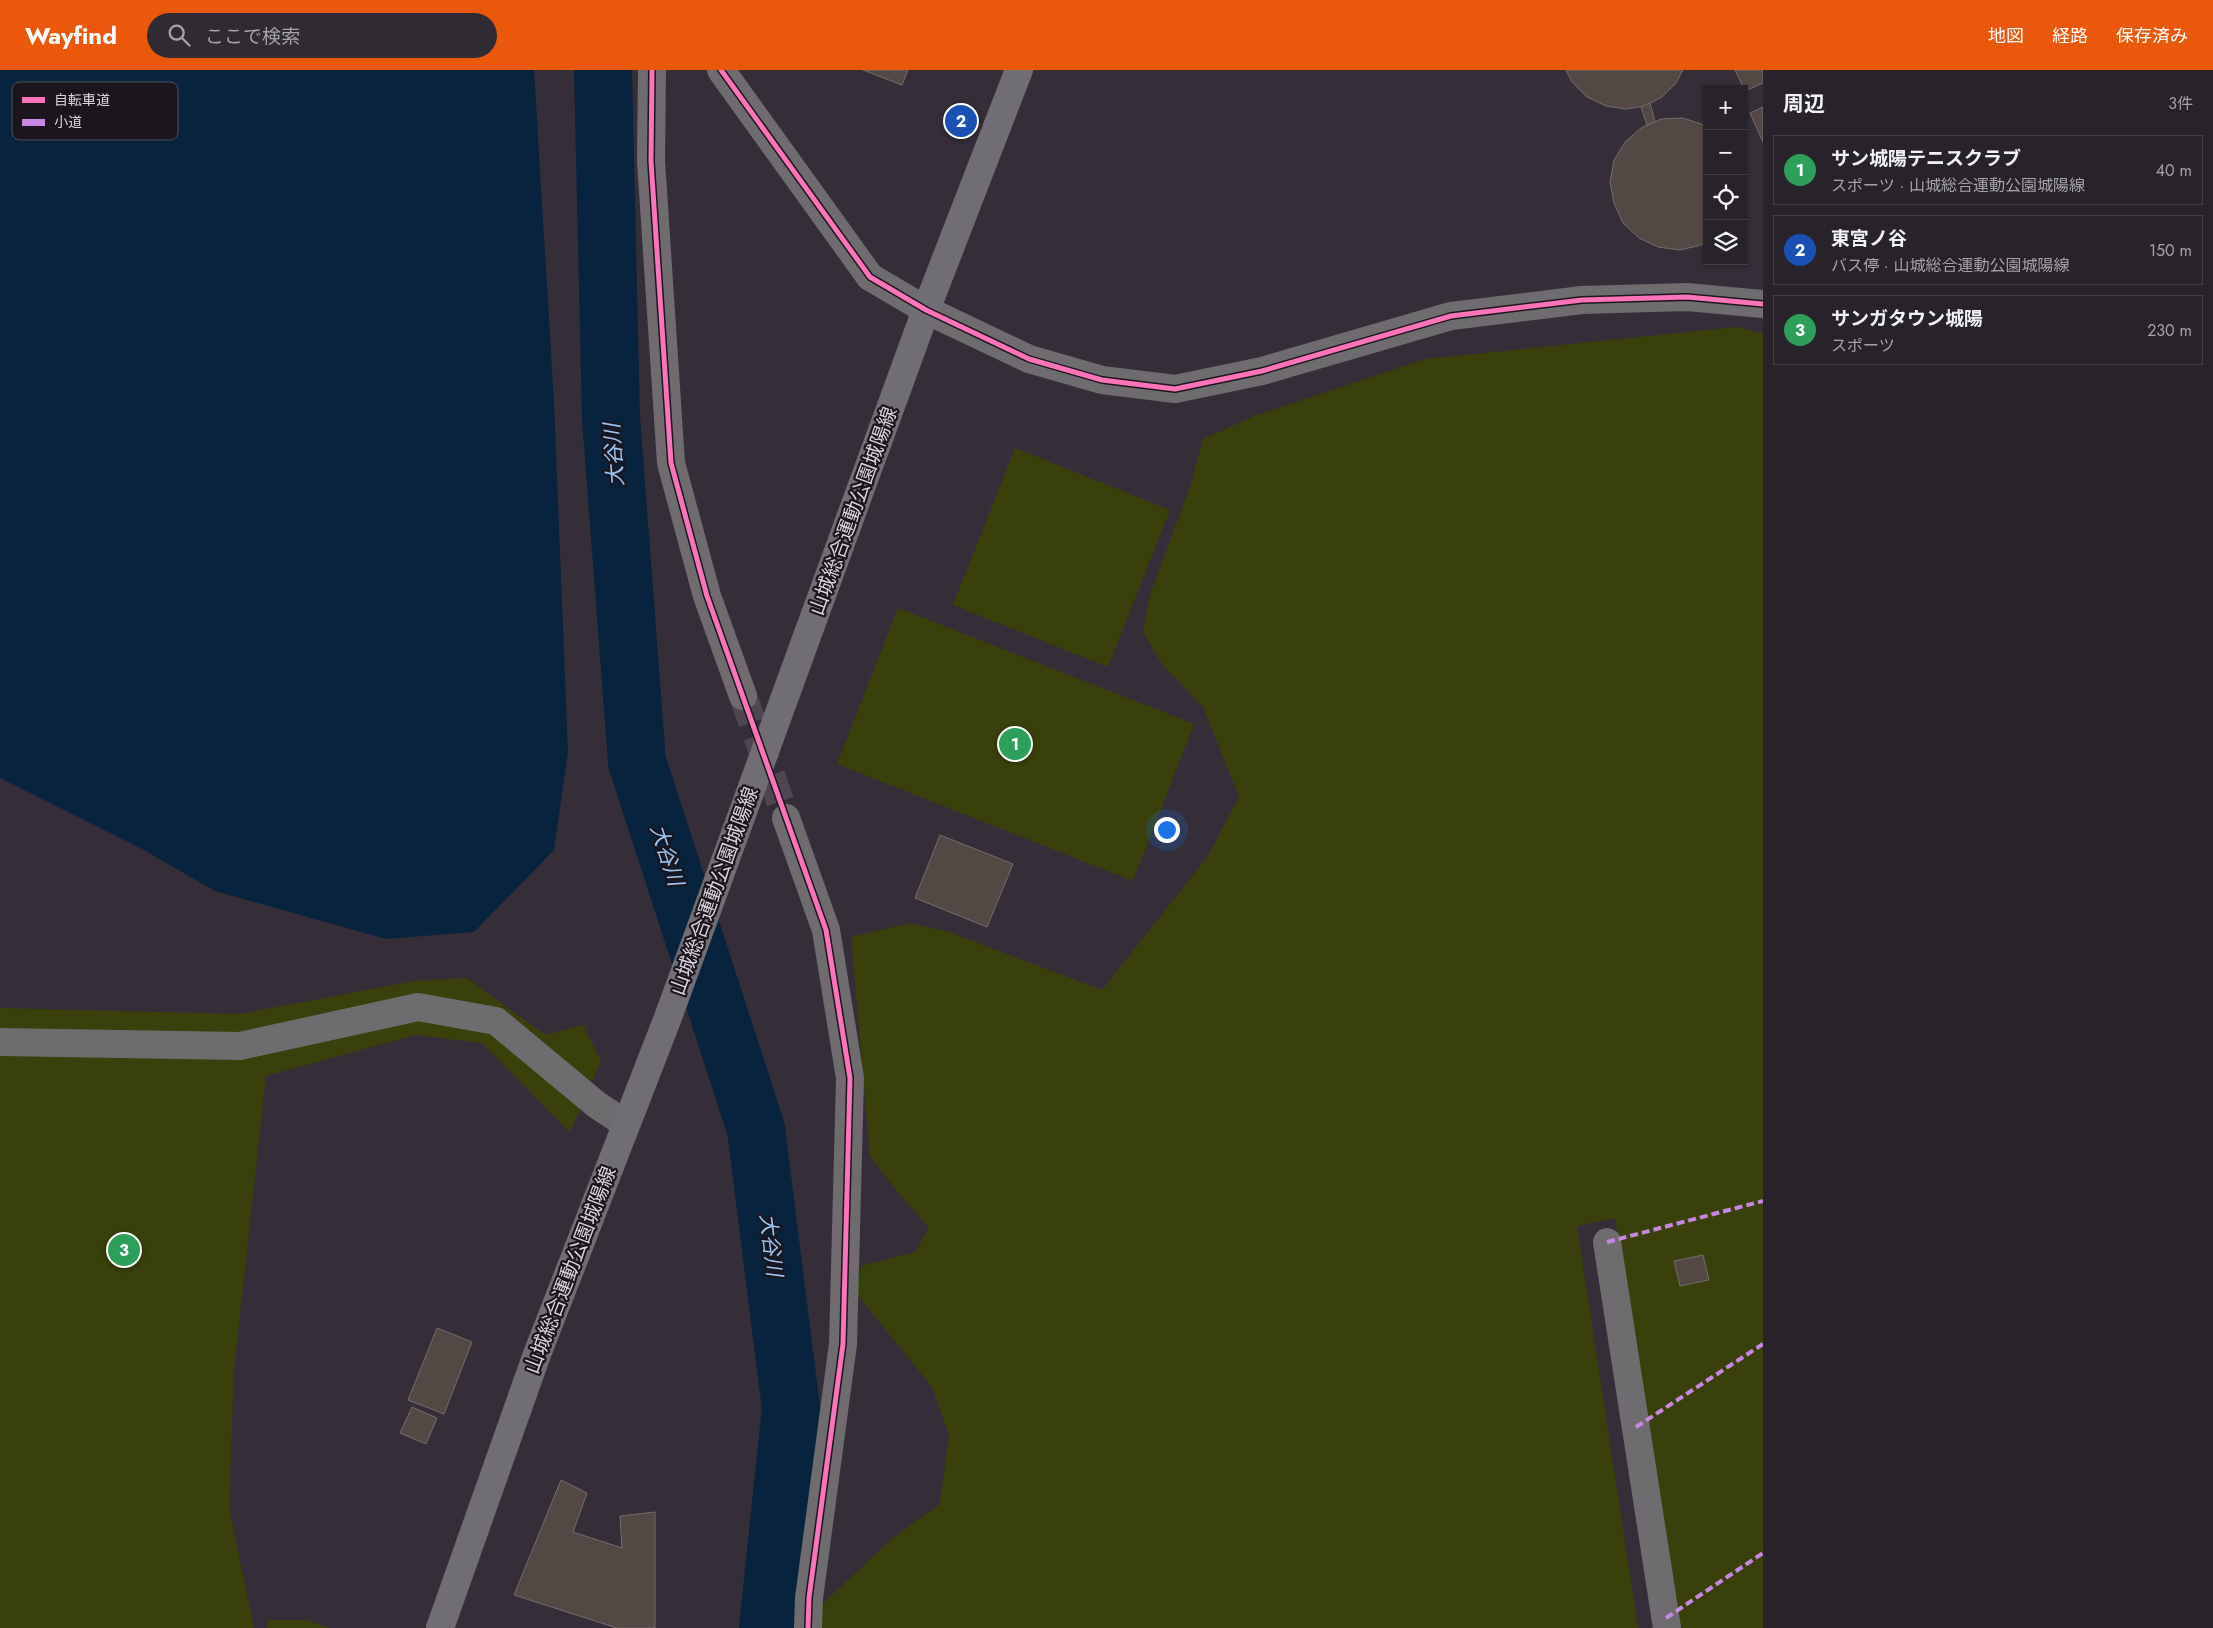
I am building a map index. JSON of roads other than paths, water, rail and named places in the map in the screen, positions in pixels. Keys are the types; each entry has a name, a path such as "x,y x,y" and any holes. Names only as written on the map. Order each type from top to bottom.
{"main road":[{"name":"山城総合運動公園城陽線","path":"440,1628 536,1357 667,1020 926,310 1019,70"}],"street":[{"path":"652,70 650,161 671,463 707,596 743,696"},
{"path":"721,70 870,277 926,310 1029,359 1102,380 1175,389 1262,371 1451,316 1582,300 1687,297 1763,304"},
{"path":"786,818 826,930 850,1078 843,1344 809,1598 808,1628"},
{"path":"0,1042 240,1046 418,1007 496,1021 597,1105 626,1124"},
{"path":"1607,1242 1667,1628"}],"water":[{"path":"0,70 534,70 554,402 568,752 554,850 474,932 386,939 215,891 142,849 0,778"}],"waterway":[{"name":"大谷川","path":"603,70 611,418 637,762 756,1129 791,1408 768,1628"}],"tunnel":[{"path":"743,696 786,818"}],"place":[{"name":"東宮ノ谷","path":"961,121"},
{"name":"サン城陽テニスクラブ","path":"1015,744"},
{"name":"サンガタウン城陽","path":"124,1250"}]}
